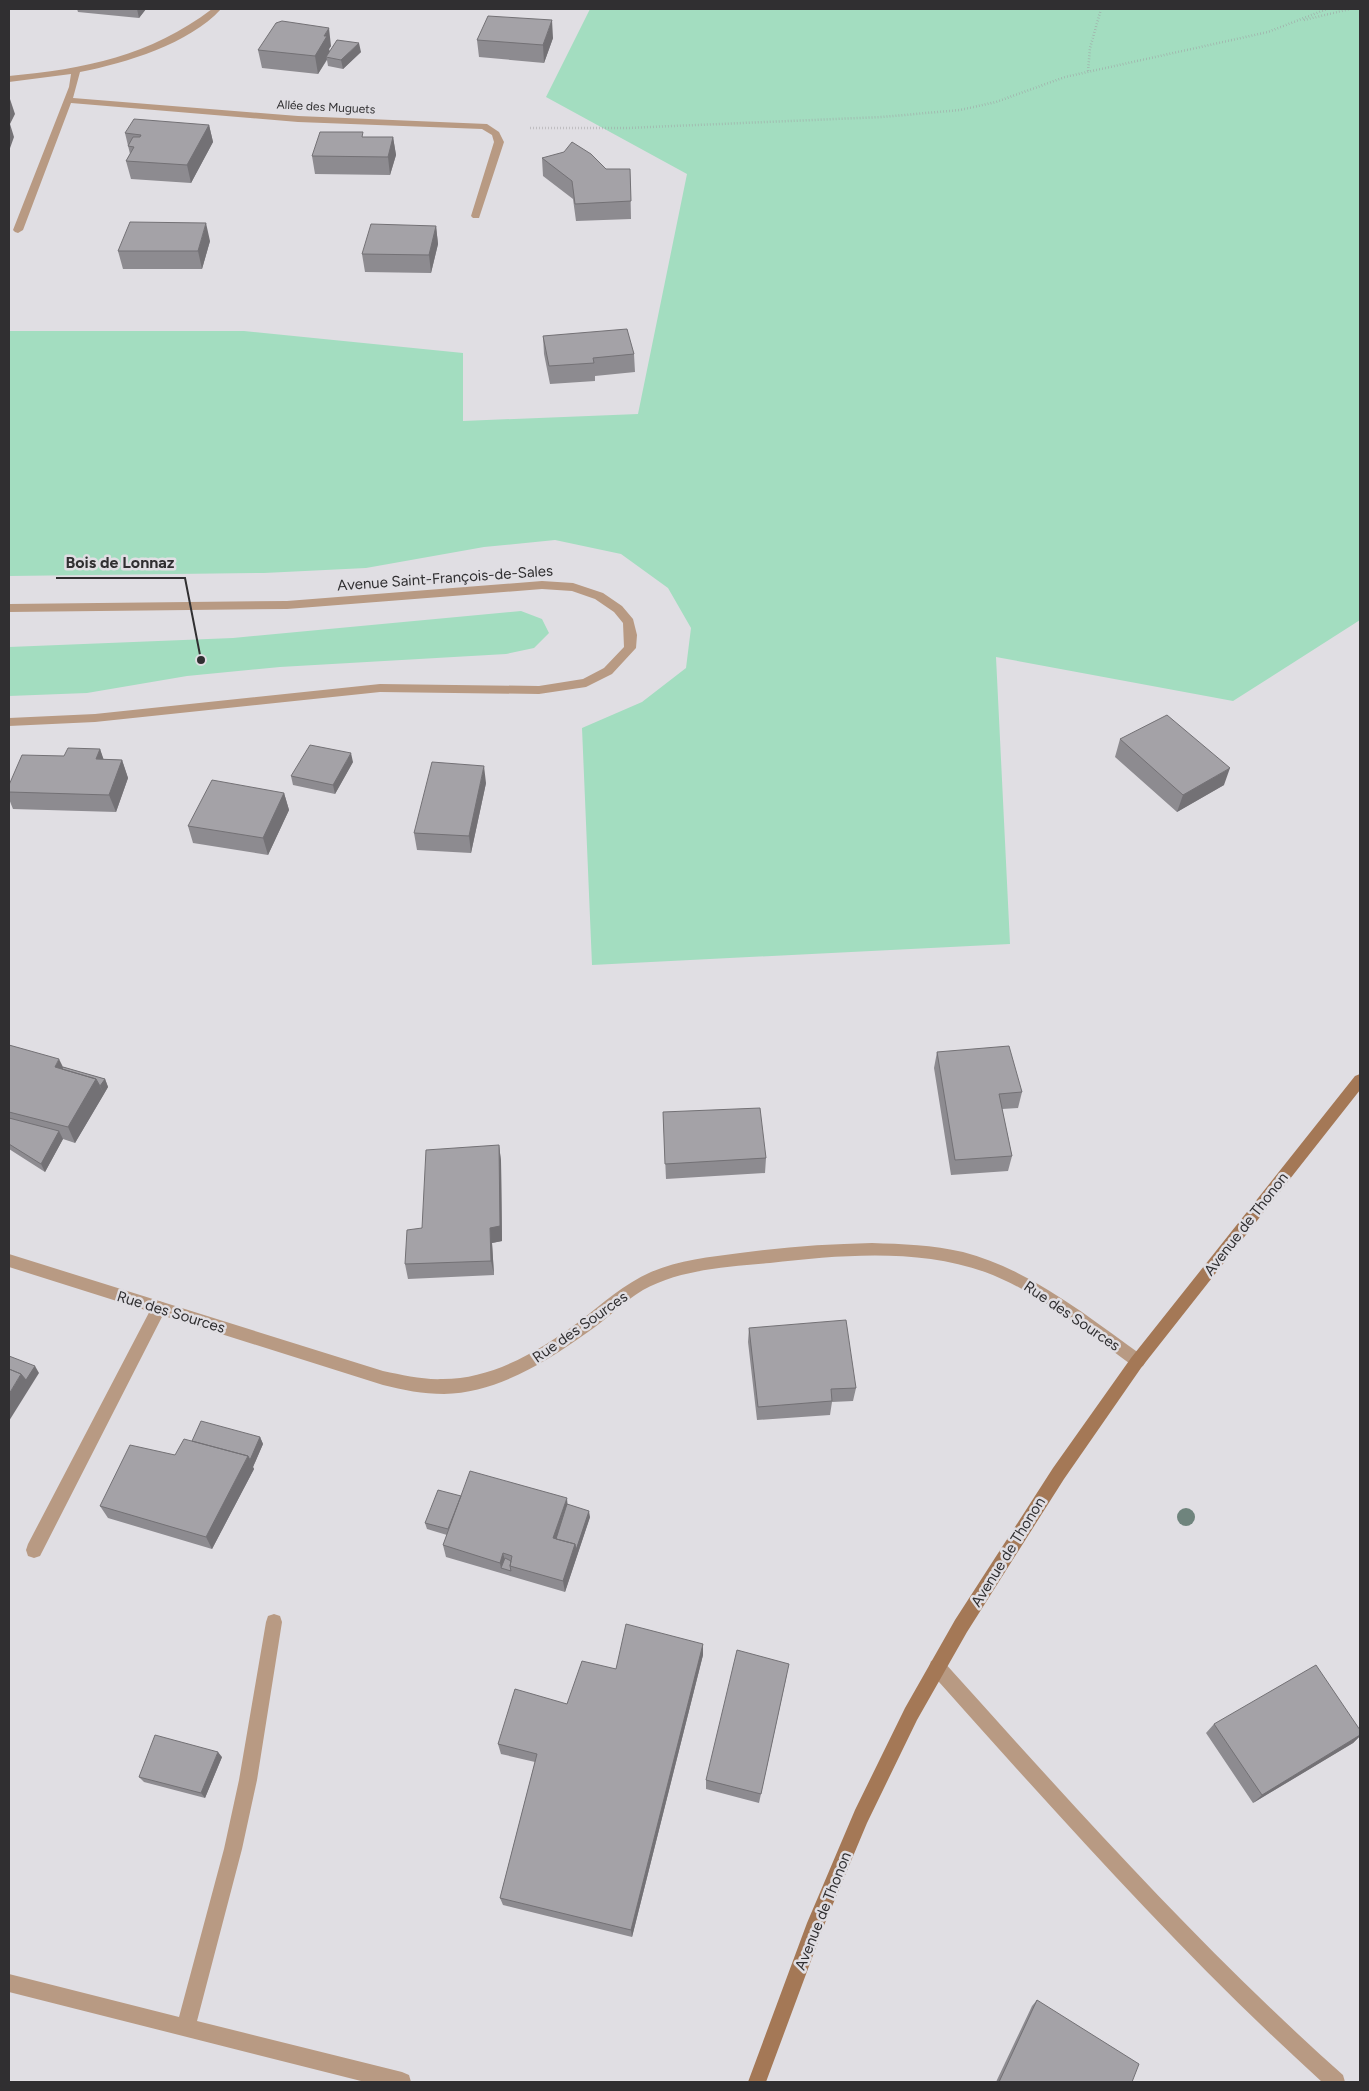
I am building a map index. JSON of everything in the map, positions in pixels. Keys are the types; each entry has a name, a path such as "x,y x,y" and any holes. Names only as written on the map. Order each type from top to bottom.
{"main road":[{"name":"Avenue de Thonon","path":"757,2082 804,1957 858,1823 897,1742 937,1667 1032,1513 1138,1361 1360,1080"}],"street":[{"path":"9,79 76,71 120,60 184,33 217,9"},
{"path":"18,230 74,86 76,71"},
{"name":"Allée des Muguets","path":"67,100 298,119 484,126"},
{"path":"476,216 498,142 498,136 493,130 484,126"},
{"name":"Avenue Saint-François-de-Sales","path":"9,608 287,605 381,600 542,585 573,587 599,596 618,609 629,622 631,635 630,648 608,671 586,683 539,690 380,688 95,718 9,722"},
{"name":"Rue des Sources","path":"9,1261 383,1378 416,1385 451,1386 486,1380 519,1368 548,1352 644,1282 670,1272 698,1265 782,1255 851,1250 912,1252 950,1257 987,1266 1022,1282 1056,1302 1138,1361"},
{"path":"34,1550 158,1308"},
{"path":"186,2027 234,1850 248,1780 274,1622"},
{"path":"937,1667 1168,1921 1294,2046 1336,2082"},
{"path":"9,1983 402,2082"}],"path":[{"path":"1088,72 1090,48 1101,9"},
{"path":"1293,23 1327,9"},
{"path":"484,126 579,129 627,128 922,114 979,107 1065,77 1240,39 1350,9"}],"green space":[{"path":"590,9 1360,9 1360,620 1233,701 996,657 1010,944 592,965 582,728 642,702 686,668 691,628 668,588 621,554 555,540 484,547 366,568 264,573 9,576 9,331 244,331 463,353 463,421 638,414 687,174 546,97"},
{"path":"521,611 542,619 549,633 534,648 506,654 280,667 187,676 87,693 9,696 9,647 233,638"}],"building":[{"path":"488,16 552,20 543,45 477,40"},
{"path":"282,21 329,28 324,36 327,36 315,56 258,50 276,23"},
{"path":"337,40 359,43 341,60 326,57"},
{"path":"134,119 209,125 187,165 126,161 134,147 128,146 133,137 140,137 141,135 125,133"},
{"path":"320,132 363,132 362,137 393,137 388,157 312,156"},
{"path":"572,142 591,154 606,169 630,169 631,201 575,204 572,181 542,158 564,152"},
{"path":"130,222 206,223 198,251 118,251"},
{"path":"371,224 436,226 429,255 362,254"},
{"path":"627,329 634,354 593,358 594,363 549,366 543,336"},
{"path":"1167,715 1230,768 1183,795 1120,739"},
{"path":"310,745 351,753 333,785 291,776"},
{"path":"68,748 100,749 96,759 122,760 109,795 9,792 9,785 22,755 64,756"},
{"path":"432,762 484,766 469,836 414,833"},
{"path":"212,780 284,793 263,838 188,826"},
{"path":"9,1045 59,1059 55,1067 96,1079 68,1127 9,1112"},
{"path":"1009,1046 1022,1092 999,1094 1012,1156 955,1160 937,1052"},
{"path":"63,1067 105,1079 100,1086 96,1079 62,1069"},
{"path":"760,1108 766,1158 665,1164 663,1112"},
{"path":"9,1118 59,1131 41,1164 9,1144"},
{"path":"499,1145 500,1226 490,1228 491,1261 405,1264 407,1230 422,1228 426,1150"},
{"path":"846,1320 856,1388 831,1389 832,1401 758,1407 749,1328"},
{"path":"9,1356 35,1366 26,1380 21,1374 9,1369"},
{"path":"9,1369 21,1374 9,1394"},
{"path":"201,1421 260,1437 250,1460 248,1456 192,1441"},
{"path":"184,1439 248,1456 206,1537 100,1506 130,1445 175,1455"},
{"path":"470,1471 567,1498 553,1538 575,1544 563,1581 510,1566 512,1556 503,1553 500,1563 443,1545"},
{"path":"438,1490 461,1496 448,1529 425,1523"},
{"path":"567,1504 589,1511 576,1550 575,1544 556,1539"},
{"path":"505,1558 511,1561 511,1571 501,1568"},
{"path":"626,1624 703,1644 631,1930 500,1898 537,1754 498,1744 515,1689 567,1704 582,1661 616,1669"},
{"path":"737,1650 789,1664 761,1794 706,1780"},
{"path":"1316,1665 1360,1730 1360,1735 1262,1795 1214,1724"},
{"path":"155,1735 218,1752 201,1793 139,1777"},
{"path":"1037,2000 1139,2064 1132,2082 999,2082"}],"place":[{"name":"Bois de Lonnaz","path":"201,660"}]}
